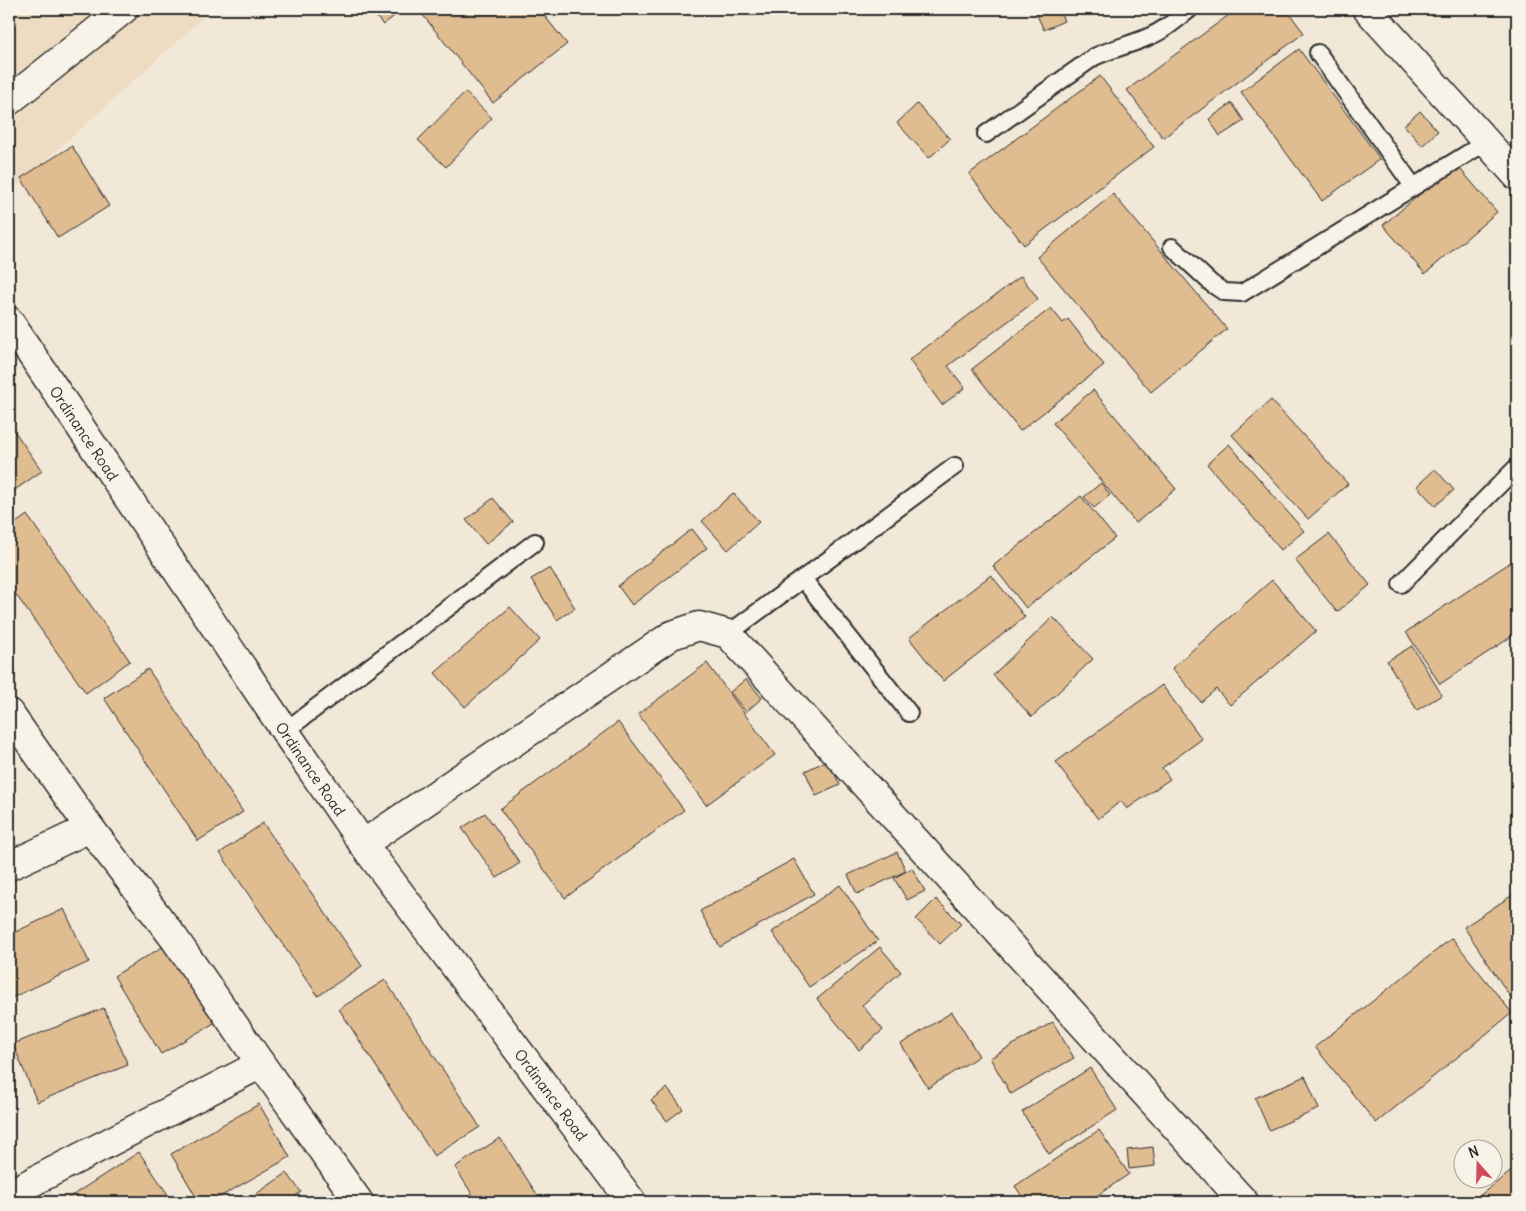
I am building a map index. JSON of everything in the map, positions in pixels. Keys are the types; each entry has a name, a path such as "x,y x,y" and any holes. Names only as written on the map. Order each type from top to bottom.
{"street":[{"path":"9,101 124,9"},
{"path":"1368,9 1517,176"},
{"name":"Ordinance Road","path":"9,321 363,844 632,1202"},
{"path":"363,844 672,635 699,626 728,634 1244,1202"},
{"path":"9,713 90,828 174,938 260,1064 359,1202"},
{"path":"9,866 90,828"},
{"path":"9,1194 260,1064"}],"lane":[{"path":"986,134 1094,57 1108,50 1150,37 1190,9"},
{"path":"1318,53 1414,186"},
{"path":"1172,247 1212,284 1224,292 1242,293 1486,142"},
{"path":"728,634 955,466"},
{"path":"1402,584 1517,467"},
{"path":"285,731 535,542"},
{"path":"803,579 908,713"}],"shaded area":[{"path":"9,9 213,9 9,193"}],"building":[{"path":"370,9 403,9 383,25"},
{"path":"418,9 539,9 567,44 493,103"},
{"path":"1034,9 1059,9 1064,21 1044,30"},
{"path":"1237,9 1286,9 1304,33 1163,138 1127,90"},
{"path":"1299,49 1380,159 1322,201 1241,92"},
{"path":"1100,76 1154,147 1024,245 969,174"},
{"path":"465,92 492,118 446,167 418,140"},
{"path":"1232,103 1244,121 1220,136 1209,119"},
{"path":"917,104 950,139 929,158 897,123"},
{"path":"1420,111 1438,131 1422,146 1404,125"},
{"path":"72,146 109,206 58,238 21,178"},
{"path":"1456,164 1497,212 1425,274 1383,225"},
{"path":"1113,194 1227,329 1151,392 1037,257"},
{"path":"1021,276 1038,299 948,366 965,388 942,405 909,360"},
{"path":"1051,308 1063,323 1068,319 1104,365 1020,431 972,369"},
{"path":"1093,390 1176,489 1136,523 1053,423"},
{"path":"1271,400 1348,484 1308,519 1232,435"},
{"path":"13,429 42,471 9,494 9,432"},
{"path":"1229,444 1304,531 1281,550 1207,464"},
{"path":"1435,469 1454,490 1435,506 1417,486"},
{"path":"1101,483 1110,495 1094,508 1084,497"},
{"path":"733,493 759,522 728,550 702,521"},
{"path":"1081,496 1115,538 1026,608 993,566"},
{"path":"493,498 513,522 486,544 466,520"},
{"path":"27,515 130,661 86,693 9,585 9,528"},
{"path":"692,529 707,548 632,605 618,586"},
{"path":"1329,534 1370,585 1337,612 1295,560"},
{"path":"1517,558 1517,633 1440,684 1406,632"},
{"path":"550,568 575,608 557,620 531,579"},
{"path":"991,575 1025,617 943,681 909,638"},
{"path":"1272,580 1316,631 1230,705 1216,689 1201,702 1172,668"},
{"path":"510,607 540,640 465,707 435,673"},
{"path":"1053,617 1093,659 1032,717 993,675"},
{"path":"1412,646 1442,695 1417,710 1387,661"},
{"path":"707,663 775,755 706,805 638,714"},
{"path":"148,669 243,812 198,841 104,698"},
{"path":"746,679 762,698 746,712 730,692"},
{"path":"1162,685 1202,739 1162,768 1170,779 1127,809 1121,801 1098,819 1056,762"},
{"path":"618,722 684,810 565,898 500,809"},
{"path":"828,760 840,785 816,796 805,771"},
{"path":"485,813 520,863 497,878 462,828"},
{"path":"263,823 362,966 318,996 220,853"},
{"path":"897,852 906,871 857,894 848,875"},
{"path":"794,859 814,894 720,947 700,911"},
{"path":"912,868 925,891 907,900 894,878"},
{"path":"840,885 878,941 809,987 772,932"},
{"path":"1517,892 1517,1007 1464,927"},
{"path":"936,899 961,924 940,944 916,919"},
{"path":"64,909 89,962 9,999 9,935"},
{"path":"1452,938 1512,1013 1376,1123 1315,1047"},
{"path":"169,943 216,1022 161,1054 114,976"},
{"path":"880,947 901,972 862,1005 883,1030 859,1050 817,999"},
{"path":"385,980 480,1127 434,1156 339,1009"},
{"path":"104,1008 128,1065 37,1102 13,1044"},
{"path":"952,1012 979,1056 928,1088 901,1044"},
{"path":"1053,1022 1074,1058 1011,1094 990,1058"},
{"path":"1090,1068 1117,1110 1049,1154 1022,1112"},
{"path":"1305,1076 1319,1109 1269,1130 1255,1098"},
{"path":"667,1088 683,1109 667,1121 651,1100"},
{"path":"259,1104 290,1157 211,1202 199,1202 171,1154"},
{"path":"1099,1130 1129,1174 1092,1199 1094,1202 1026,1202 1015,1186"},
{"path":"500,1138 542,1202 477,1202 455,1167"},
{"path":"1153,1147 1155,1166 1129,1169 1127,1150"},
{"path":"139,1152 173,1202 62,1202"},
{"path":"1517,1167 1517,1202 1471,1202 1489,1188 1504,1188 1504,1177"},
{"path":"287,1173 301,1192 287,1202 262,1202 256,1194"}]}
